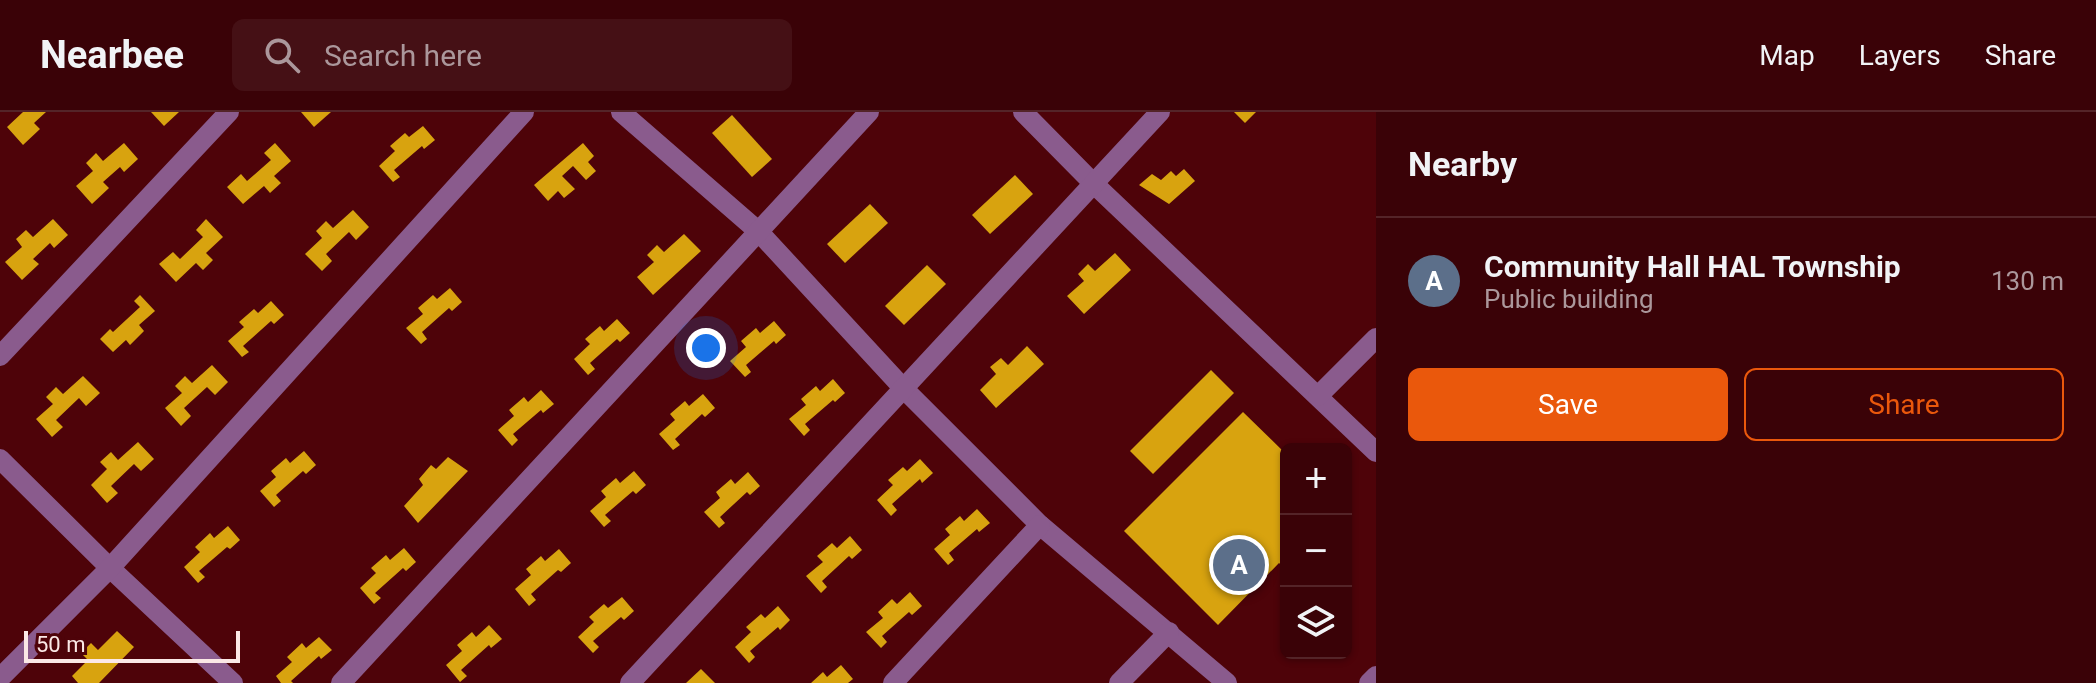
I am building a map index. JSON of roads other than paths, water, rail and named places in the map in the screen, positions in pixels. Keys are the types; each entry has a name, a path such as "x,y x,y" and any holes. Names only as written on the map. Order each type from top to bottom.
{"lane":[{"path":"0,356 229,112"},
{"path":"0,678 110,568 524,112"},
{"path":"621,112 759,232 904,389 1040,525 1227,683"},
{"path":"341,683 869,112"},
{"path":"1023,112 1093,183 1376,452"},
{"path":"630,683 1160,112"},
{"path":"1318,396 1376,338"},
{"path":"0,459 233,683"},
{"path":"893,683 1040,525"},
{"path":"1119,683 1169,632"},
{"path":"1369,683 1376,676"}],"place":[{"name":"Community Hall HAL Township","path":"1239,565"}]}
